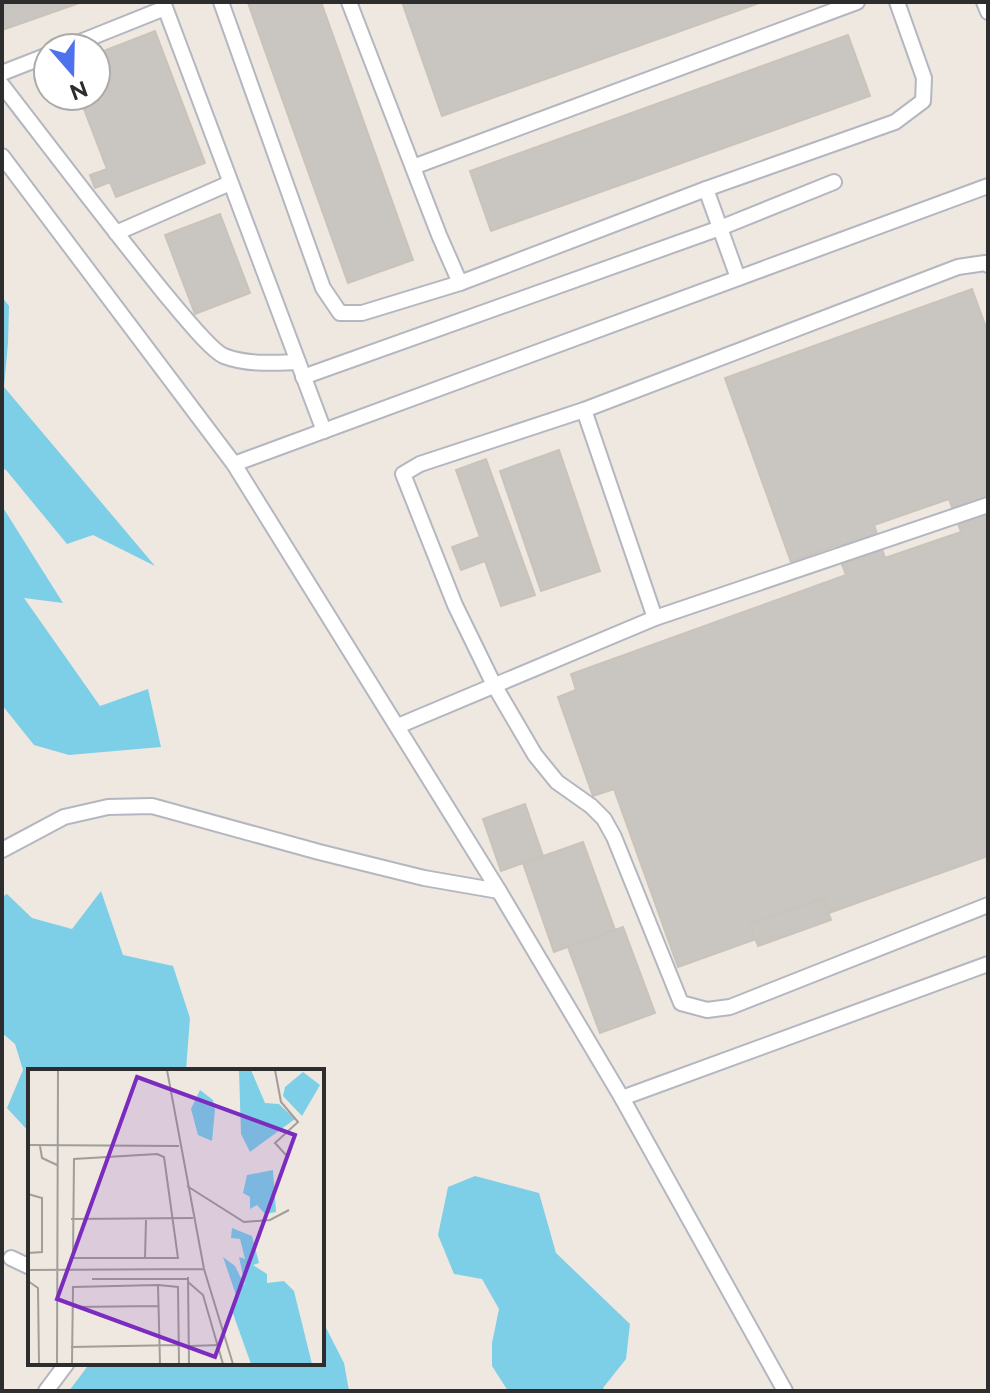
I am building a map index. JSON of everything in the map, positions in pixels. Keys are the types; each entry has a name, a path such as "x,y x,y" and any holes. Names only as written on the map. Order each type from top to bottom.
{"lane":[{"path":"221,2 323,288 340,313 362,313 460,283 706,189 895,122 923,101 924,78 897,2"},
{"path":"349,2 460,283"},
{"path":"413,167 857,2"},
{"path":"984,2 988,12"},
{"path":"102,32 164,5 324,431"},
{"path":"2,73 32,61"},
{"path":"2,85 187,321 221,355 245,361 298,362"},
{"path":"2,156 234,464 499,891 622,1098 785,1391"},
{"path":"303,377 720,228 834,182"},
{"path":"116,233 230,183"},
{"path":"234,464 988,186"},
{"path":"706,189 738,278"},
{"path":"988,265 958,267 584,410 420,464 403,474 455,605 494,685 535,755 557,782 604,819 614,837 681,1003 707,1010 730,1007 988,905"},
{"path":"584,410 655,618"},
{"path":"398,726 655,618 988,505"},
{"path":"2,850 64,817 108,807 152,806 424,878 499,891"},
{"path":"622,1098 988,964"},
{"path":"11,1258 28,1266"},
{"path":"46,1391 66,1365"}],"water":[{"path":"2,297 9,306 4,387 155,566 93,535 67,544 2,468"},
{"path":"2,506 63,603 24,598 100,706 148,689 161,747 69,755 34,745 2,705"},
{"path":"101,891 123,955 173,966 190,1018 186,1069 28,1069 28,1131 7,1108 23,1070 15,1044 2,1033 2,897 7,894 32,918 72,929"},
{"path":"475,1176 539,1193 556,1253 630,1324 626,1359 603,1388 605,1391 508,1391 492,1366 492,1343 499,1309 482,1279 454,1274 438,1235 448,1187"},
{"path":"324,1324 344,1363 349,1391 69,1391 88,1365 324,1365"}],"building":[{"path":"2,2 82,2 2,30"},
{"path":"321,2 413,260 348,283 248,3"},
{"path":"402,2 762,2 442,116"},
{"path":"155,31 205,163 116,197 110,182 95,188 90,175 107,169 85,112 112,112 112,48"},
{"path":"848,35 870,96 491,231 470,171"},
{"path":"220,214 250,293 195,314 165,235"},
{"path":"972,289 988,333 988,856 678,967 614,789 593,796 558,697 576,690 571,674 846,575 835,546 791,562 725,378","holes":["949,499 961,532 885,558 874,525"]},
{"path":"559,450 600,571 541,591 500,471"},
{"path":"486,459 535,595 501,606 485,561 461,570 452,547 480,537 456,470"},
{"path":"525,804 543,856 501,871 483,819"},
{"path":"583,842 615,930 554,952 523,863"},
{"path":"823,898 831,920 758,946 750,924"},
{"path":"623,927 655,1013 600,1033 568,947"}]}
